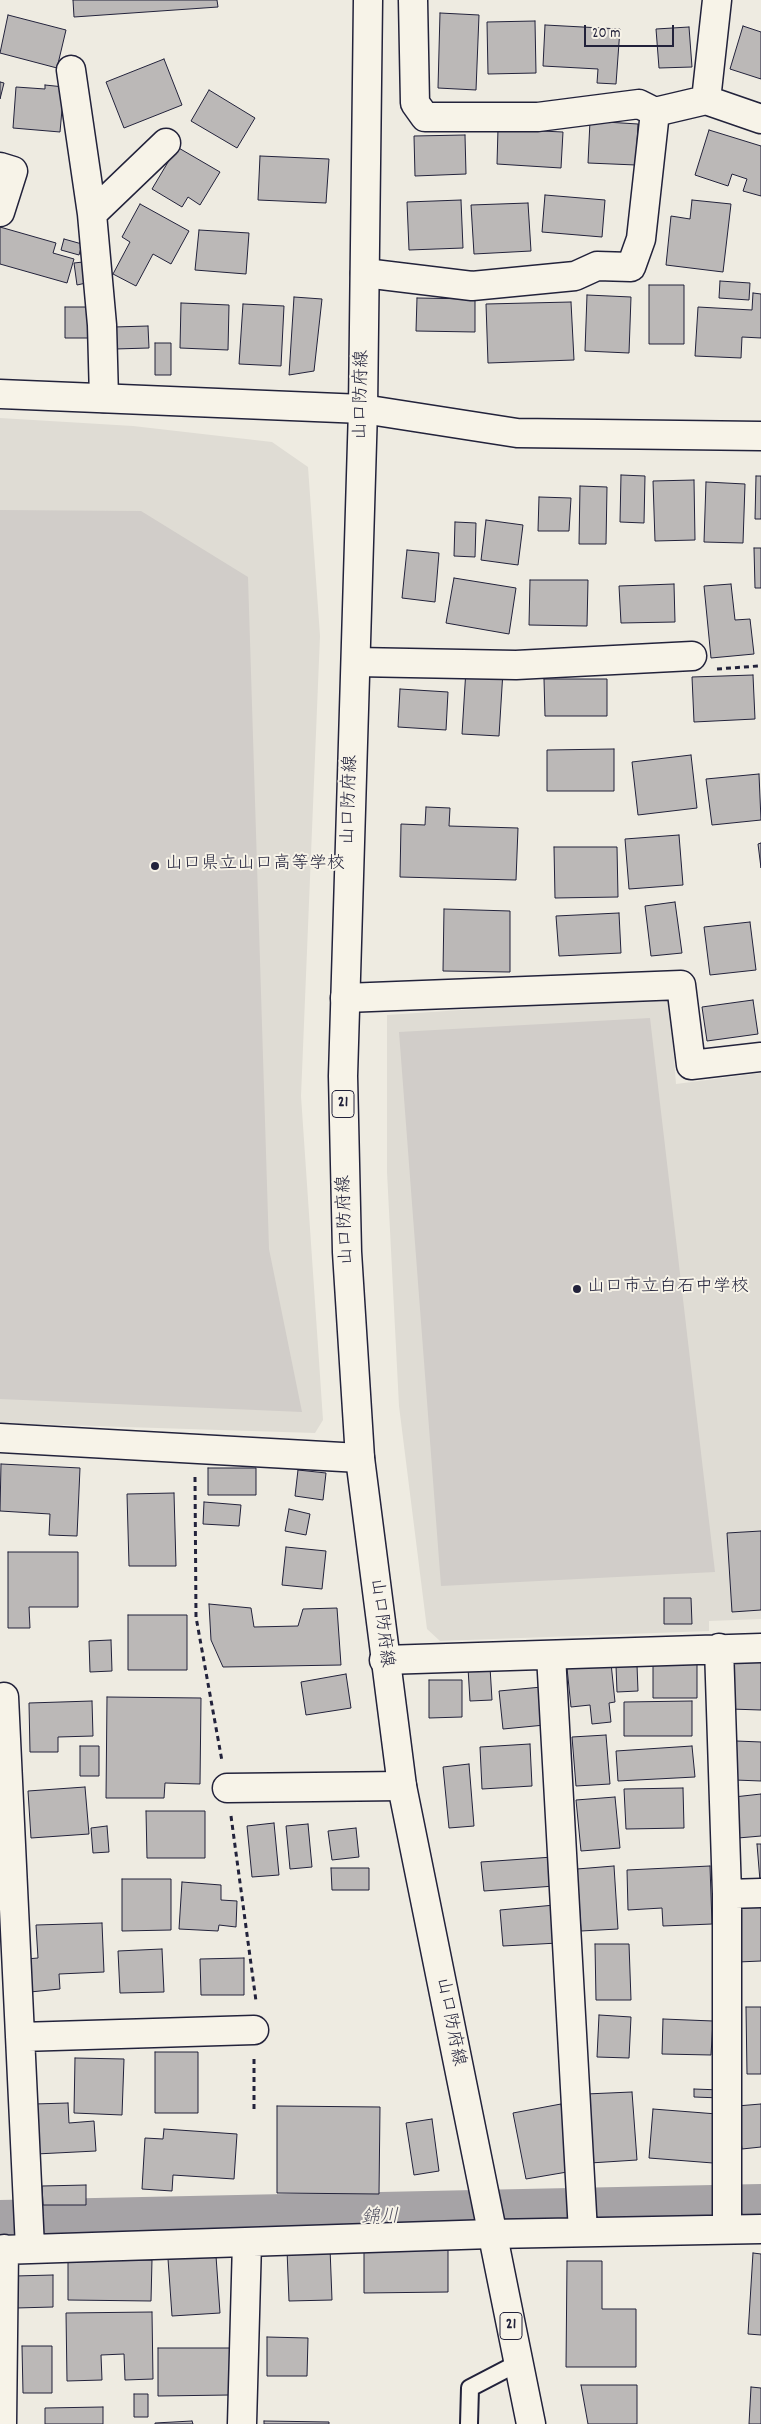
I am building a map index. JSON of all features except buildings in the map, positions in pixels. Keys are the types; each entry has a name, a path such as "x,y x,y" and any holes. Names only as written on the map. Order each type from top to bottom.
{"street":[{"name":"山口防府線","path":"368,0 363,409 343,1076 347,1252 360,1458 384,1660 402,1786 531,2424"},
{"path":"413,0 415,103 425,118 538,117 639,104 656,112 706,100 761,119"},
{"path":"706,100 718,0"},
{"path":"71,70 92,214 102,325 104,398"},
{"path":"365,273 472,286 575,276 597,266 631,267 641,239 656,112"},
{"path":"92,214 166,143"},
{"path":"0,167 13,171 0,212"},
{"path":"0,394 363,409 517,433 761,436"},
{"path":"356,662 516,665 692,656"},
{"path":"345,998 680,985 691,1065 761,1057"},
{"path":"0,1438 360,1458"},
{"path":"720,1648 727,1894 728,2230"},
{"path":"384,1660 761,1648"},
{"path":"551,1655 583,2232"},
{"path":"2,2424 20,2037 4,1697"},
{"path":"227,1788 402,1786"},
{"path":"727,1894 761,1893"},
{"path":"20,2037 254,2030"},
{"path":"11,2249 247,2242 491,2231 583,2232 761,2229"},
{"path":"242,2424 247,2242"}],"lane":[{"path":"469,2424 470,2388 518,2363"}],"path":[{"path":"692,656 693,671 761,668"}],"shaded area":[{"name":"山口県立山口高等学校","path":"0,418 133,426 272,442 308,467 320,636 301,1096 323,1420 315,1433 0,1423"},
{"name":"山口県立山口高等学校","path":"0,510 141,511 248,577 269,1249 302,1412 0,1399"},
{"name":"山口市立白石中学校","path":"669,996 676,1084 761,1073 761,1619 709,1621 709,1631 440,1641 427,1629 399,1406 387,1172 387,1015"},
{"name":"山口市立白石中学校","path":"650,1018 715,1572 441,1586 399,1032"}],"waterway":[{"name":"錦川","path":"0,2227 761,2211"}],"place":[{"name":"山口県立山口高等学校","path":"155,866"},
{"name":"山口市立白石中学校","path":"577,1289"}]}
